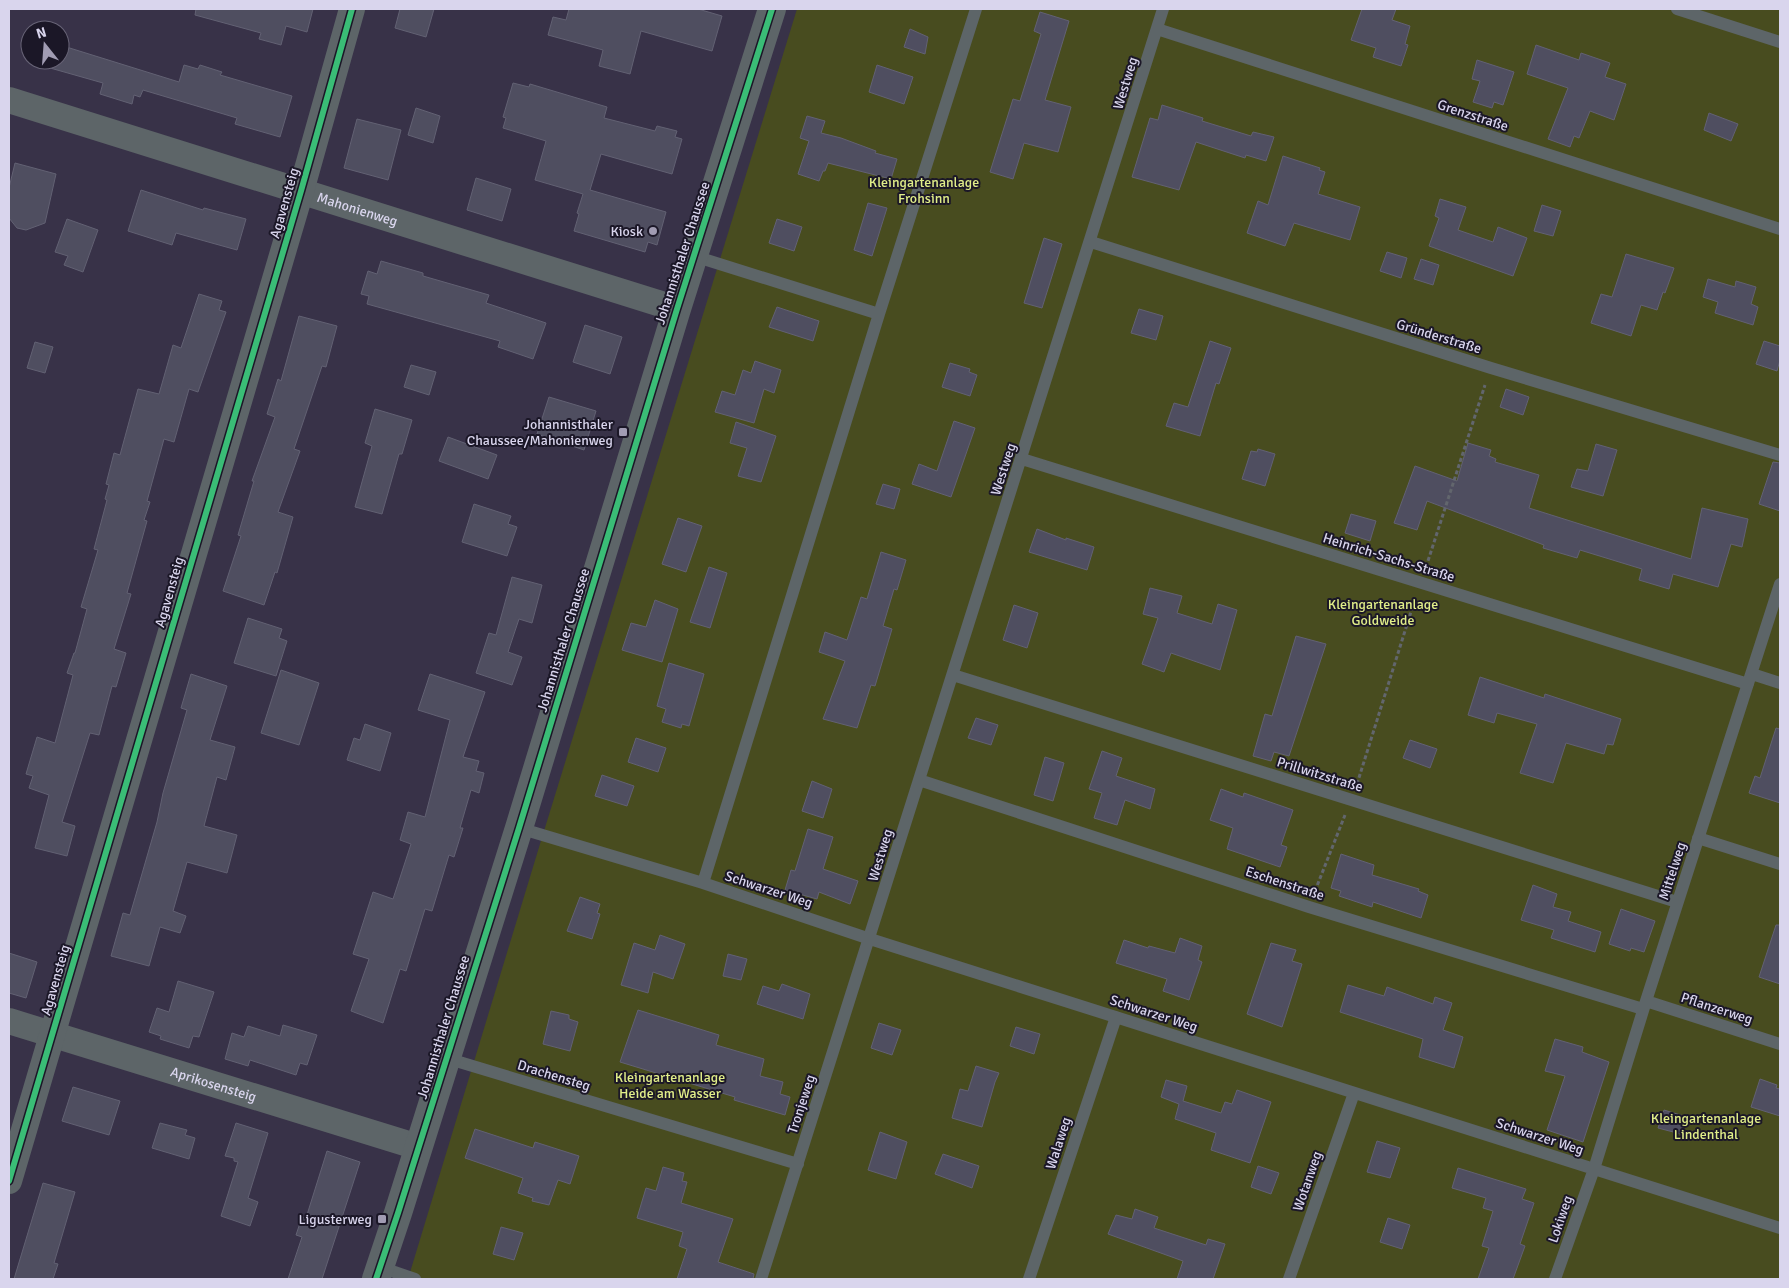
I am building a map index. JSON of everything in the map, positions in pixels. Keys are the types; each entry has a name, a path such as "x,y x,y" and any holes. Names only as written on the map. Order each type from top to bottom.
{"street":[{"name":"Agavensteig","path":"9,1181 352,9"},
{"name":"Johannisthaler Chaussee","path":"378,1273 772,9"},
{"name":"Mahonienweg","path":"9,100 677,310"},
{"name":"Aprikosensteig","path":"9,1021 418,1147"}],"lane":[{"path":"703,883 879,314 976,9"},
{"name":"Westweg","path":"870,938 1163,9"},
{"path":"1676,9 1780,42"},
{"name":"Grenzstraße","path":"1157,29 1780,229"},
{"name":"Gründerstraße","path":"1091,242 1491,368 1780,455"},
{"path":"694,256 879,314"},
{"name":"Heinrich-Sachs-Straße","path":"1022,459 1421,582 1750,679 1780,683"},
{"name":"Mittelweg","path":"1594,1168 1644,1005 1780,584"},
{"name":"Prillwitzstraße","path":"953,675 1677,902"},
{"name":"Eschenstraße","path":"919,780 1309,907 1644,1005"},
{"name":"Schwarzer Weg","path":"518,828 703,883 1116,1017 1780,1228"},
{"path":"1698,838 1780,864"},
{"name":"Tronjeweg","path":"761,1279 870,938"},
{"name":"Pflanzerweg","path":"1644,1005 1780,1044"},
{"name":"Walaweg","path":"1029,1279 1116,1017"},
{"name":"Drachensteg","path":"446,1058 798,1164"},
{"name":"Wotanweg","path":"1289,1279 1354,1093"},
{"name":"Lokiweg","path":"1555,1279 1594,1168"},
{"path":"378,1273 415,1279"}],"path":[{"path":"1309,907 1351,800 1491,368"}],"green space":[{"path":"797,9 1780,9 1780,1279 408,1279"}],"building":[{"path":"196,9 313,9 307,32 286,26 281,45 259,39 261,33 195,15"},
{"path":"400,9 434,9 426,37 395,28"},
{"path":"569,9 698,9 722,16 712,51 641,31 630,74 599,66 603,50 548,35 553,17 566,20"},
{"path":"1362,9 1396,9 1392,20 1410,26 1405,44 1408,45 1401,66 1373,57 1376,48 1351,40"},
{"path":"1040,12 1069,21 1045,100 1071,107 1058,152 1024,143 1013,179 990,172 1013,99 1020,101 1041,34 1034,31"},
{"path":"910,29 928,37 925,54 904,47"},
{"path":"1536,45 1579,60 1581,53 1610,63 1605,77 1626,84 1614,120 1590,111 1579,138 1574,136 1570,147 1548,139 1568,88 1527,74"},
{"path":"70,48 179,82 184,65 198,69 200,65 222,72 220,75 292,96 280,137 235,124 237,118 143,90 140,97 134,95 132,104 100,94 103,83 57,70 70,70"},
{"path":"1477,60 1514,72 1503,105 1494,102 1492,108 1473,102 1480,81 1472,79"},
{"path":"877,65 913,77 904,104 869,92"},
{"path":"513,83 529,87 530,84 607,107 604,118 655,131 657,126 677,131 675,137 682,139 672,174 601,154 590,190 666,212 657,245 648,242 645,252 574,231 583,194 535,180 546,141 503,128 506,118 503,117"},
{"path":"1162,105 1203,118 1202,121 1251,136 1253,132 1274,137 1266,161 1246,155 1245,158 1196,142 1179,190 1132,177 1150,118 1158,120"},
{"path":"416,108 440,116 433,143 408,135"},
{"path":"1709,113 1738,124 1731,141 1704,130"},
{"path":"807,116 825,121 821,133 841,138 876,151 875,153 897,159 891,179 828,163 819,181 798,174 809,141 800,138"},
{"path":"357,119 401,130 388,180 344,168"},
{"path":"1283,156 1320,168 1319,170 1325,172 1318,194 1360,207 1350,240 1294,223 1285,246 1247,233 1258,201 1268,205"},
{"path":"15,163 56,174 45,223 26,230 17,228 9,218 9,188"},
{"path":"476,178 511,189 502,221 467,210"},
{"path":"141,190 203,210 204,208 246,219 237,250 176,233 172,245 128,231"},
{"path":"1440,199 1466,207 1458,230 1493,242 1498,227 1527,238 1513,276 1429,246 1439,218 1435,216"},
{"path":"868,203 887,208 872,256 854,250"},
{"path":"1542,205 1561,211 1553,236 1534,231"},
{"path":"67,219 98,230 83,272 64,265 68,256 55,252"},
{"path":"777,219 802,227 794,251 769,243"},
{"path":"1044,238 1062,244 1042,308 1024,303"},
{"path":"1387,252 1407,258 1401,278 1380,271"},
{"path":"1626,254 1674,268 1657,310 1641,305 1631,336 1591,323 1601,294 1612,297"},
{"path":"1421,259 1439,265 1433,285 1414,279"},
{"path":"381,261 423,273 423,276 489,295 486,303 546,323 533,359 498,347 500,341 367,304 369,296 361,294 368,271 377,274"},
{"path":"1708,279 1735,287 1736,281 1756,287 1751,304 1758,307 1753,325 1715,313 1718,302 1703,297"},
{"path":"199,294 222,301 219,310 226,312 198,392 189,389 174,442 164,439 147,501 150,502 144,520 147,521 127,593 131,594 114,649 126,653 116,687 112,686 99,735 90,733 62,822 75,826 67,856 35,848 49,795 29,788 33,776 26,774 37,737 55,743 73,675 67,673 75,653 87,609 81,607 98,550 94,549 107,500 105,499 109,485 106,484 114,453 120,455 138,389 159,394 173,345 181,348"},
{"path":"777,307 819,321 813,341 769,327"},
{"path":"1139,309 1163,316 1156,340 1131,333"},
{"path":"299,316 337,326 326,367 322,366 294,449 300,451 278,512 293,517 277,573 275,572 264,605 223,591 241,536 238,535 254,481 252,481 275,417 267,414 278,379 281,381"},
{"path":"585,325 622,337 610,374 573,362"},
{"path":"1210,341 1231,348 1219,384 1216,383 1200,436 1166,426 1174,403 1188,407"},
{"path":"1764,341 1780,346 1780,360 1777,371 1756,364"},
{"path":"35,342 53,347 45,373 27,368"},
{"path":"755,361 781,370 774,393 764,389 754,423 715,412 722,391 735,395 743,370 751,373"},
{"path":"950,363 970,369 969,372 977,375 970,396 942,387"},
{"path":"411,365 436,372 429,395 404,387"},
{"path":"1506,389 1529,397 1523,415 1500,407"},
{"path":"549,397 596,411 584,450 537,434"},
{"path":"375,409 412,420 402,454 399,454 382,514 355,507 372,446 365,443"},
{"path":"954,421 975,428 951,497 912,484 919,464 937,471"},
{"path":"736,422 776,436 761,482 738,476 747,448 730,443"},
{"path":"448,437 497,455 488,479 439,461"},
{"path":"1468,443 1491,450 1489,456 1496,459 1495,462 1539,475 1529,508 1691,559 1702,508 1748,519 1742,547 1731,544 1718,587 1673,574 1669,589 1639,580 1642,569 1580,550 1577,558 1543,548 1544,545 1427,501 1417,530 1394,523 1415,466 1457,481"},
{"path":"1596,444 1617,450 1603,496 1571,487 1577,469 1588,471"},
{"path":"1258,449 1275,454 1265,486 1242,479 1251,451 1257,452"},
{"path":"1773,462 1780,463 1780,511 1759,504"},
{"path":"883,484 900,489 894,509 876,504"},
{"path":"474,504 511,516 508,524 517,527 507,556 462,542"},
{"path":"1351,514 1376,521 1370,541 1345,533"},
{"path":"678,518 702,526 686,572 662,564"},
{"path":"1037,529 1066,540 1066,538 1094,547 1087,570 1029,552"},
{"path":"881,552 906,560 897,590 894,589 883,626 892,629 875,686 871,685 857,728 823,719 845,661 819,652 825,632 847,640 861,597 867,599"},
{"path":"709,567 727,573 710,628 690,622"},
{"path":"512,577 542,585 532,623 519,619 508,652 522,657 512,685 476,673 489,633 496,635"},
{"path":"1150,588 1182,596 1177,613 1212,624 1218,604 1237,610 1220,670 1171,653 1164,672 1142,664 1158,618 1143,614"},
{"path":"655,600 678,609 662,662 622,650 631,623 646,627"},
{"path":"1014,605 1038,613 1027,648 1003,640"},
{"path":"248,618 282,629 279,638 287,641 276,676 234,663"},
{"path":"1296,636 1326,644 1289,756 1274,752 1271,761 1253,756 1265,714 1272,716"},
{"path":"669,663 704,674 689,726 682,724 681,728 662,722 666,709 657,706"},
{"path":"281,670 319,683 299,745 261,733"},
{"path":"191,674 227,686 210,740 235,747 226,780 217,777 204,826 237,835 227,873 187,862 173,911 186,916 180,933 160,927 149,966 111,956 123,913 130,915 157,822 163,793 187,710 181,708"},
{"path":"430,674 485,692 463,757 479,761 476,771 484,773 479,793 471,790 460,828 463,828 454,857 449,855 432,911 425,909 406,971 400,969 383,1023 351,1011 369,959 353,954 373,892 393,899 411,844 400,840 408,812 425,817 450,720 418,710"},
{"path":"1480,677 1544,698 1545,694 1621,719 1613,745 1607,744 1604,754 1566,743 1553,783 1520,773 1537,724 1497,713 1494,723 1468,715"},
{"path":"976,718 998,725 991,745 968,738"},
{"path":"365,724 391,733 380,771 347,760 354,738 360,740"},
{"path":"1776,728 1780,729 1780,803 1749,793 1755,776 1760,778"},
{"path":"636,738 666,748 658,772 628,762"},
{"path":"1410,740 1437,749 1430,768 1403,758"},
{"path":"1102,751 1122,758 1116,776 1155,789 1150,809 1125,800 1117,825 1094,818 1102,793 1089,789"},
{"path":"1045,757 1064,763 1053,801 1034,795"},
{"path":"602,775 634,786 627,806 595,796"},
{"path":"812,781 832,789 823,818 802,811"},
{"path":"1221,789 1243,797 1244,793 1293,810 1281,845 1287,847 1280,867 1227,849 1233,828 1210,820"},
{"path":"808,829 833,837 823,869 858,881 850,904 819,892 817,899 785,890 791,870 795,871"},
{"path":"1341,854 1374,865 1372,875 1419,889 1418,891 1428,895 1421,918 1373,902 1372,907 1339,896 1341,891 1331,888"},
{"path":"1533,885 1557,894 1553,907 1571,912 1568,921 1601,932 1595,952 1551,938 1554,930 1521,920"},
{"path":"580,897 600,904 597,913 600,914 592,939 567,931"},
{"path":"1621,909 1655,921 1644,952 1631,948 1630,951 1609,944"},
{"path":"1776,925 1780,925 1780,984 1759,977"},
{"path":"660,935 685,944 673,979 653,972 648,993 621,985 634,943 655,950"},
{"path":"1180,938 1202,946 1198,960 1202,962 1189,1000 1163,991 1167,979 1116,963 1124,940 1148,948 1149,946 1175,953"},
{"path":"1271,943 1296,950 1292,961 1302,964 1282,1027 1247,1014"},
{"path":"9,953 37,962 26,998 9,993"},
{"path":"728,954 747,959 741,980 723,976"},
{"path":"178,981 214,992 199,1037 193,1036 189,1048 160,1039 161,1036 149,1032 157,1008 169,1012"},
{"path":"782,984 810,994 803,1019 757,1004 763,986 779,991"},
{"path":"1348,985 1384,996 1387,987 1433,1004 1435,997 1452,1003 1443,1030 1463,1037 1454,1068 1419,1057 1423,1039 1340,1012"},
{"path":"638,1010 719,1035 716,1045 764,1059 760,1076 783,1082 780,1094 790,1097 785,1115 734,1100 735,1097 620,1062"},
{"path":"551,1011 569,1015 569,1019 578,1022 570,1051 543,1044"},
{"path":"879,1023 901,1030 892,1055 871,1048"},
{"path":"283,1025 317,1035 307,1065 300,1063 296,1075 250,1060 248,1066 225,1059 232,1033 244,1037 248,1026 280,1036"},
{"path":"1016,1027 1040,1034 1034,1054 1010,1046"},
{"path":"1555,1039 1583,1047 1582,1052 1609,1062 1583,1142 1547,1130 1565,1076 1545,1071"},
{"path":"976,1066 999,1073 982,1127 952,1118 960,1089 968,1091"},
{"path":"1760,1079 1777,1085 1776,1088 1780,1089 1780,1116 1751,1107"},
{"path":"1166,1080 1187,1086 1183,1101 1221,1113 1225,1102 1232,1104 1237,1090 1271,1102 1250,1163 1211,1150 1216,1133 1175,1119 1179,1104 1161,1097"},
{"path":"73,1087 120,1101 109,1135 62,1121"},
{"path":"1664,1110 1687,1117 1681,1134 1658,1128"},
{"path":"160,1123 187,1130 185,1135 195,1138 189,1159 152,1148"},
{"path":"236,1123 268,1133 248,1198 258,1202 250,1226 221,1216 238,1162 234,1161 234,1158 225,1156"},
{"path":"475,1129 533,1148 535,1142 579,1156 570,1184 558,1180 549,1205 532,1201 533,1198 518,1193 523,1178 465,1158"},
{"path":"880,1132 907,1142 896,1179 868,1170"},
{"path":"1377,1141 1400,1148 1390,1178 1367,1172"},
{"path":"327,1151 360,1162 322,1279 288,1279 302,1237 296,1235 302,1217 306,1218"},
{"path":"943,1154 979,1166 972,1188 935,1174"},
{"path":"1258,1166 1279,1173 1271,1194 1251,1187"},
{"path":"663,1167 684,1173 682,1181 687,1182 681,1203 733,1219 718,1262 754,1274 753,1279 677,1279 687,1249 679,1246 683,1232 637,1218 646,1188 656,1191"},
{"path":"1458,1168 1526,1189 1522,1199 1534,1203 1520,1244 1525,1246 1513,1279 1478,1279 1489,1248 1482,1246 1493,1211 1483,1208 1486,1198 1452,1188"},
{"path":"43,1183 75,1192 54,1263 58,1264 53,1279 14,1279"},
{"path":"1135,1209 1158,1217 1154,1228 1206,1245 1208,1239 1225,1244 1213,1279 1177,1279 1183,1261 1108,1234 1116,1215 1132,1219"},
{"path":"1388,1218 1410,1225 1402,1249 1380,1242"},
{"path":"501,1227 523,1233 514,1260 493,1254"}],"cycle path":[{"path":"9,1181 301,191 352,9"},
{"path":"376,1279 519,828 677,309 772,9"}],"place":[{"name":"Kiosk","path":"653,231"},
{"name":"Johannisthaler Chaussee/Mahonienweg","path":"623,432"},
{"name":"Ligusterweg","path":"382,1219"}],"park label":[{"name":"Kleingartenanlage Frohsinn","path":"924,190"},
{"name":"Kleingartenanlage Goldweide","path":"1383,612"},
{"name":"Kleingartenanlage Heide am Wasser","path":"670,1086"},
{"name":"Kleingartenanlage Lindenthal","path":"1706,1126"}]}
